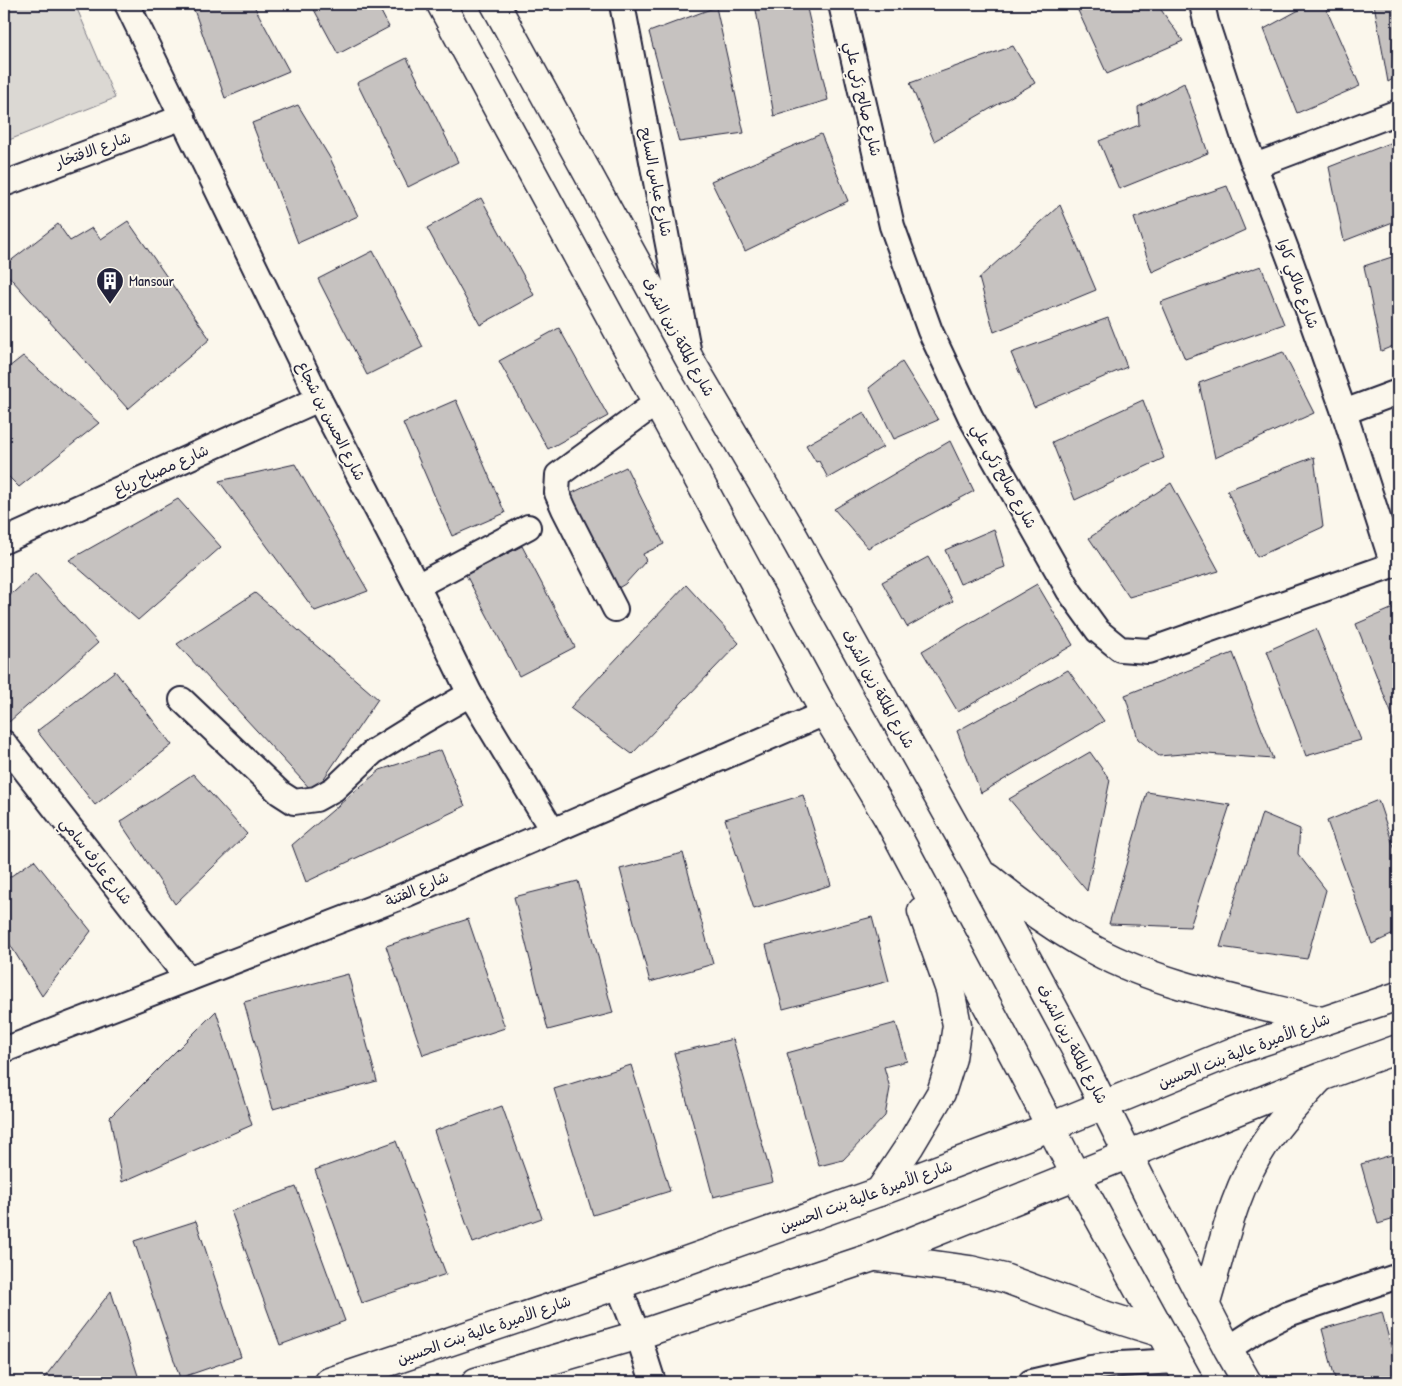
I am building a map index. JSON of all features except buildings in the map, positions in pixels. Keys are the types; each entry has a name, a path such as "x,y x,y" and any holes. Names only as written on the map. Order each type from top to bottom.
{"main road":[{"path":"441,4 825,713 888,818 1021,1068 1076,1176 1183,1371"},
{"name":"شارع الملكة زين الشرف","path":"494,4 690,360 790,530 979,870 1104,1105 1205,1306 1247,1382"},
{"path":"879,1192 909,1147 941,1093 952,1058 957,1025 950,990 888,818"},
{"path":"979,870 1016,900 1064,932 1125,965 1214,994 1321,1021"},
{"name":"شارع الأميرة عالية بنت الحسين","path":"329,1382 618,1285 879,1192 1050,1127 1240,1049 1398,996"},
{"path":"476,1382 638,1335 873,1257 1321,1077 1398,1048"},
{"path":"1205,1306 1231,1214 1245,1179 1263,1146 1275,1129 1321,1077"},
{"path":"873,1257 970,1270 1004,1278 1107,1316 1162,1333"}],"street":[{"name":"شارع الحسن بن شجاع","path":"126,4 319,398 417,586 470,694 552,830"},
{"name":"شارع عباس السايح","path":"622,4 690,360"},
{"name":"شارع صالح زكي علي","path":"842,4 892,226 930,331 971,418 1004,477 1070,591 1098,631 1120,649 1148,651 1396,564"},
{"name":"شارع مالكي كاوا","path":"1202,4 1220,68 1244,141 1255,166 1344,412 1396,564"},
{"path":"1255,166 1398,112"},
{"name":"شارع الافتخار","path":"4,184 183,117"},
{"path":"1344,412 1398,392"},
{"name":"شارع مصباح رباع","path":"4,541 319,398"},
{"path":"615,609 564,510 557,493 558,475 656,403"},
{"path":"417,586 528,527"},
{"path":"182,700 280,793 294,802 316,799 334,789 373,752 470,694"},
{"name":"شارع الفتنة","path":"4,1050 398,898 825,713"},
{"name":"شارع عارف سامي","path":"4,744 188,979"},
{"path":"1228,1349 1260,1328 1288,1314 1398,1276"},
{"path":"618,1285 638,1335 653,1382"},
{"path":"1031,1382 1120,1364 1183,1371"}],"shaded area":[{"path":"4,4 75,4 115,98 4,142"}],"place":[{"name":"Mansour","path":"110,305"}]}
